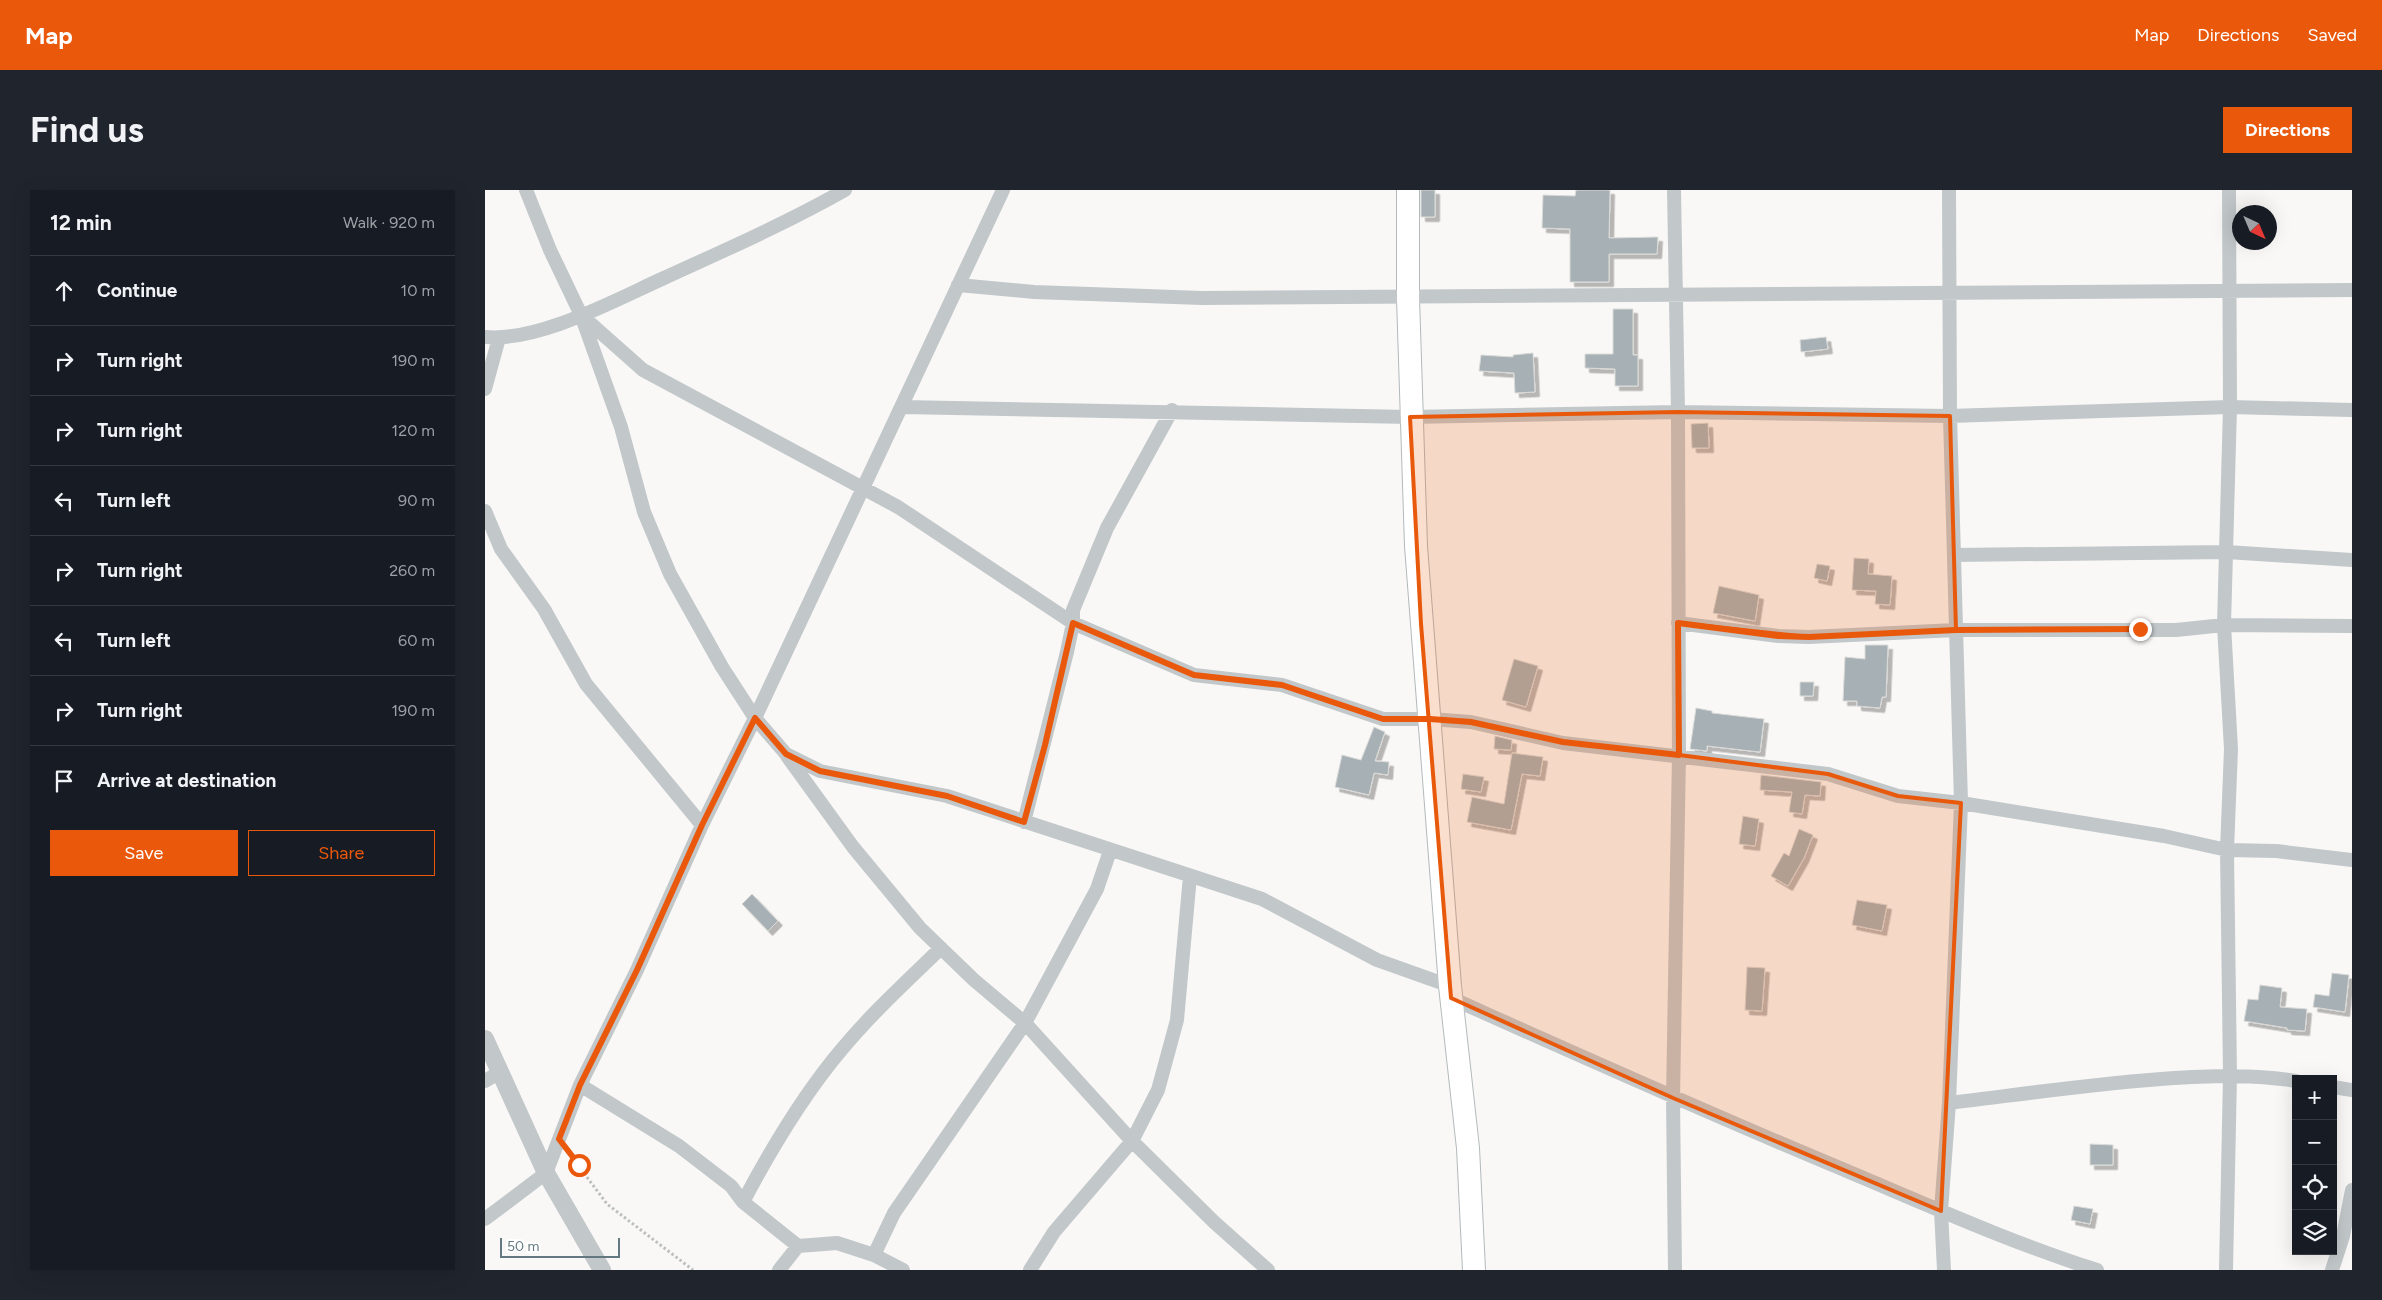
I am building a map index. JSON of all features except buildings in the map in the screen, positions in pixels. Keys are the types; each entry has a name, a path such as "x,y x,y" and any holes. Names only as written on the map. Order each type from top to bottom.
{"main road":[{"path":"1408,190 1407,298 1416,546 1451,992 1468,1148 1474,1270"}],"street":[{"path":"525,190 549,250 581,315 621,427 644,512 671,574 722,667 755,718 786,754 853,847 920,928 974,980 1025,1023 1132,1141 1215,1222 1268,1270"},
{"path":"485,389 492,337 533,331 581,315 758,234 845,190"},
{"path":"485,1219 546,1173 580,1085 637,970 702,825 755,718 1003,190"},
{"path":"1674,190 1678,412 1679,755 1673,1098 1675,1270"},
{"path":"1944,1270 1941,1211 1949,1103 1961,803 1950,416 1949,190"},
{"path":"2226,1270 2231,1075 2227,850 2231,749 2224,626 2230,407 2229,190"},
{"path":"958,286 1034,292 1192,298 2352,290"},
{"path":"581,315 643,370 899,507 1073,623 1194,675 1282,685 1383,719 1430,719 1471,722 1563,742 1828,774 1898,796 1961,803 2164,836 2227,850 2276,850 2352,860"},
{"path":"902,406 1172,410 1410,417 1678,412 1950,416 2230,407 2352,410"},
{"path":"1024,822 1045,745 1073,623 1073,610 1107,528 1172,410"},
{"path":"485,511 501,549 544,609 586,684 702,825"},
{"path":"1954,555 2227,552 2352,560"},
{"path":"1678,623 1778,636 1809,637 1956,630 2177,630 2224,626 2352,626"},
{"path":"786,754 820,771 947,796 1110,851 1262,899 1377,960 1451,992 1673,1098 2041,1252 2097,1270"},
{"path":"874,1255 894,1213 1025,1023 1097,889 1110,851"},
{"path":"1030,1270 1054,1232 1132,1141 1158,1090 1177,1020 1190,876"},
{"path":"743,1202 779,1138 841,1049 883,1004 941,948"},
{"path":"485,1039 493,1076 602,1270"},
{"path":"1949,1103 2107,1083 2231,1075 2265,1076 2292,1080"},
{"path":"580,1085 679,1146 731,1186 743,1202 798,1246 837,1243 874,1255 903,1270"},
{"path":"2337,1088 2352,1090"},
{"path":"2332,1270 2343,1236 2352,1190"},
{"path":"779,1270 798,1246"}],"path":[{"path":"559,1139 607,1204 693,1270"}],"highlighted area":[{"path":"1678,412 1950,416 1956,630 1809,637 1678,623 1679,755 1828,774 1898,796 1961,803 1941,1211 1673,1098 1451,998 1421,624 1410,417"}],"route":[{"path":"579,1165 559,1139 580,1085 637,970 702,825 755,718 786,754 820,771 947,796 1024,822 1045,745 1073,623 1141,654 1194,675 1282,685 1383,719 1430,719 1471,722 1563,742 1679,755 1678,623 1778,636 1809,637 1956,630 2140,629"}]}
